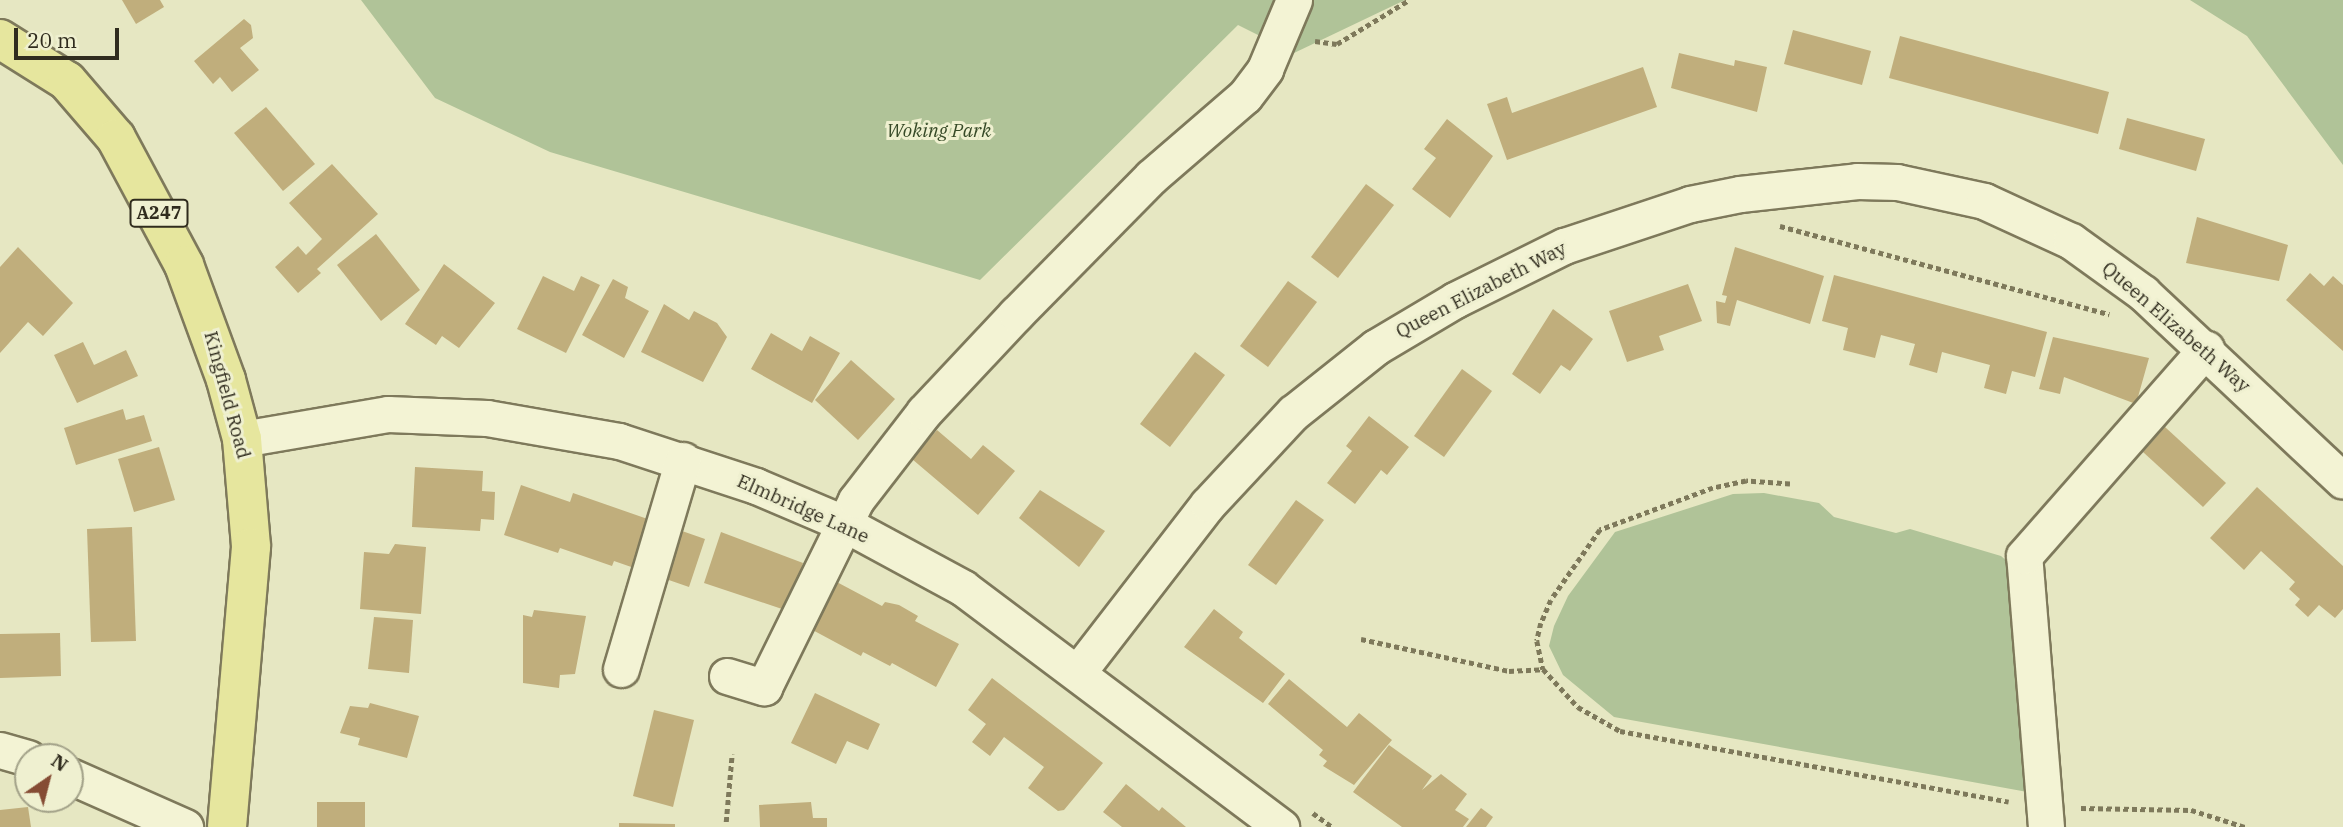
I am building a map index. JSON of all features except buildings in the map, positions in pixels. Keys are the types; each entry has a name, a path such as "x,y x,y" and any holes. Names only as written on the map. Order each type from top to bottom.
{"main road":[{"name":"Kingfield Road","path":"0,39 37,59 74,88 116,138 137,172 199,301 242,439 251,547 228,827"}],"street":[{"path":"727,676 764,687 843,523 925,412 1151,177 1245,96 1265,69 1294,0"},
{"name":"Queen Elizabeth Way","path":"1078,672 1208,504 1293,413 1365,355 1407,326 1510,271 1564,246 1690,204 1857,181 1896,182 1984,201 2100,259 2206,349 2343,481"},
{"path":"2045,818 2024,556 2206,349"},
{"name":"Elmbridge Lane","path":"242,439 362,418 424,413 569,431 683,460 843,523 963,588 1278,819"},
{"path":"621,669 683,460"},
{"path":"84,782 185,827"}],"path":[{"path":"1280,36 1337,44 1409,0"},
{"path":"1769,223 2113,315"},
{"path":"1790,484 1746,481 1713,488 1600,530 1551,600 1541,622 1537,641 1543,669 1578,707 1620,731 2045,818 2191,810 2245,827"},
{"path":"1361,639 1509,671 1543,669"},
{"path":"726,822 732,754"},
{"path":"1278,819 1332,827"}],"green space":[{"name":"Woking Park","path":"361,0 1405,0 1294,53 1238,25 980,280 550,152 435,98"},
{"path":"2190,0 2343,0 2343,165 2247,36"},
{"path":"1764,493 1819,503 1834,517 1896,533 1910,529 2001,556 2009,563 2033,793 1614,717 1563,675 1549,646 1554,626 1568,596 1615,532 1733,494"}]}
